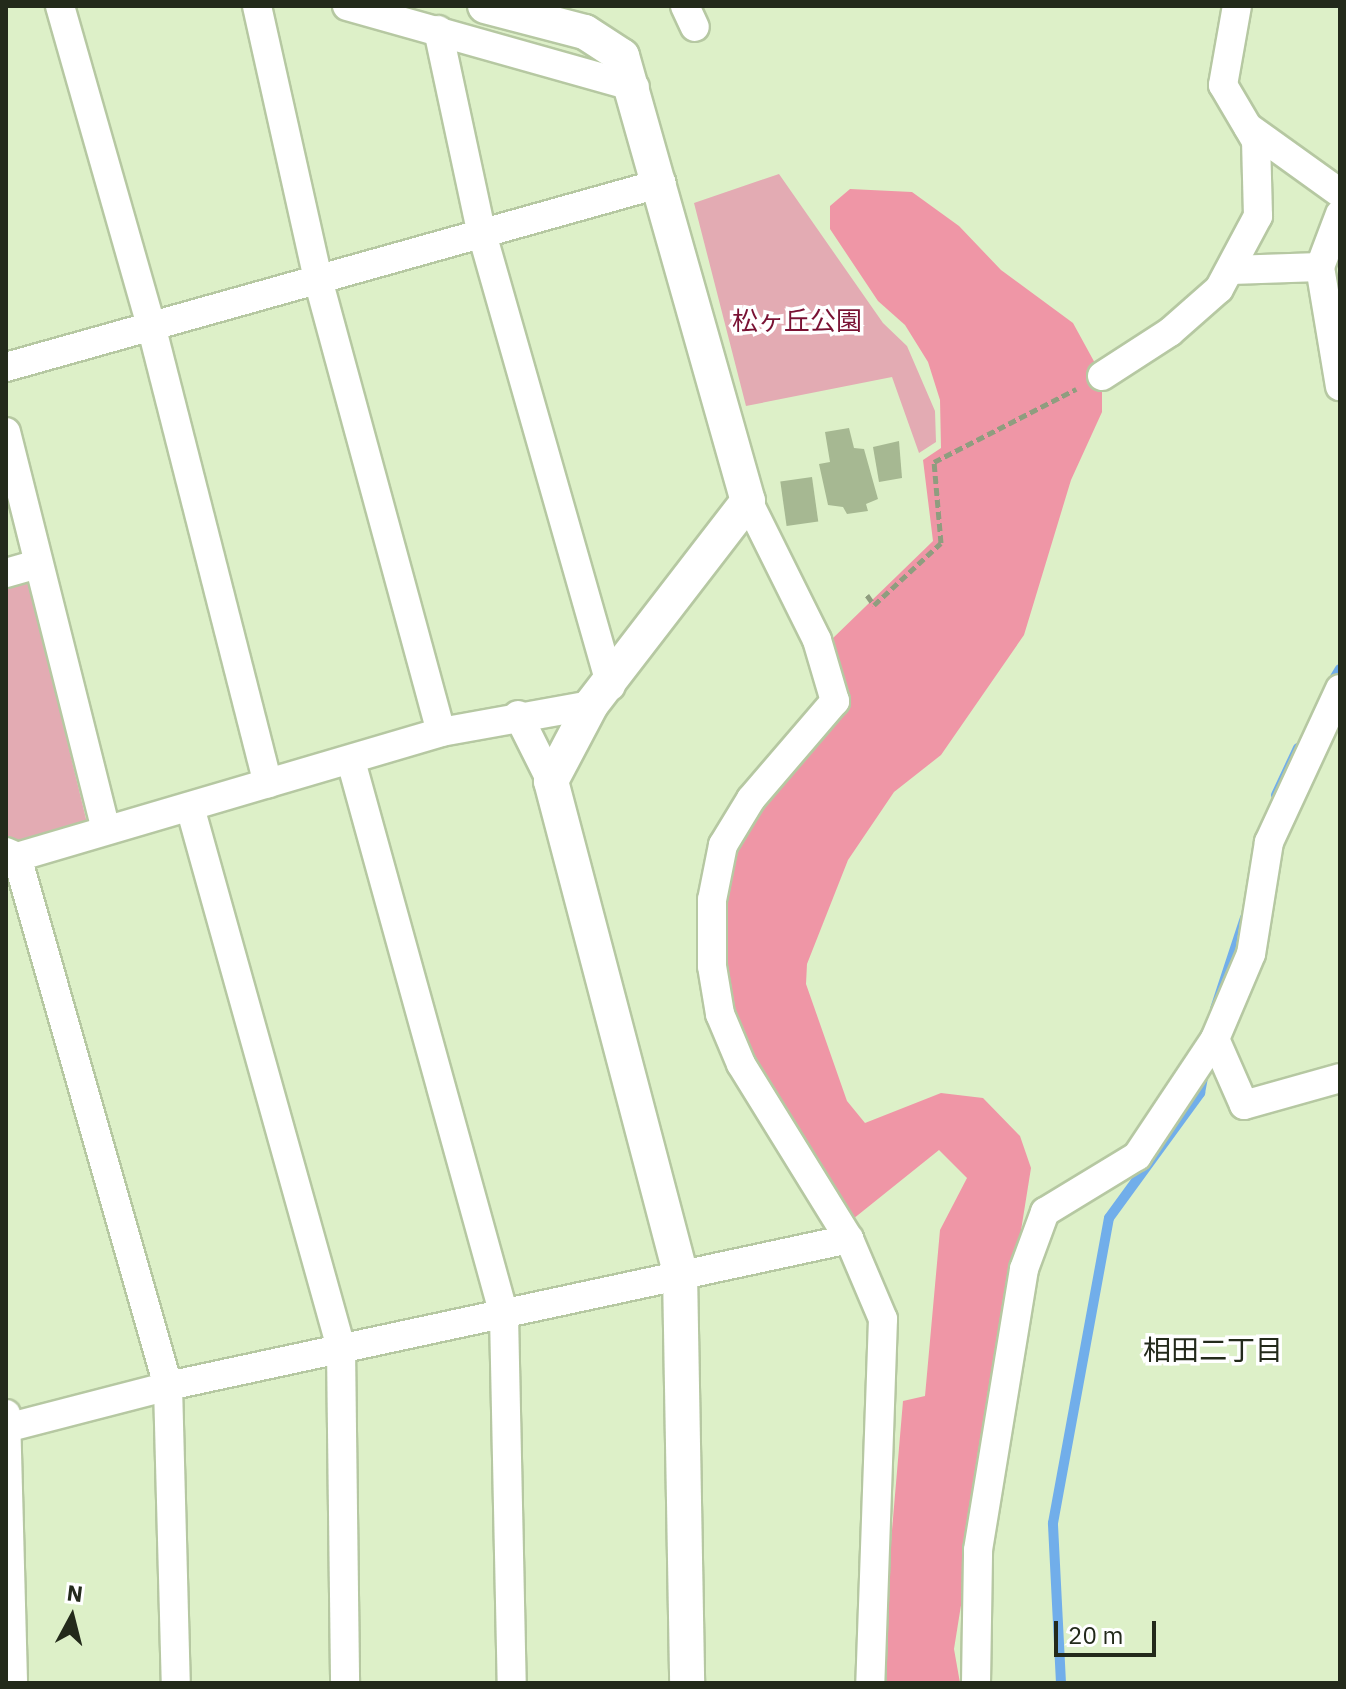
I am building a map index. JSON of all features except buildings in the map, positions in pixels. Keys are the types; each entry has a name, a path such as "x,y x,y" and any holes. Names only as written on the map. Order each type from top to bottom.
{"street":[{"path":"60,6 152,329 268,783"},
{"path":"257,6 319,283 441,732"},
{"path":"347,6 635,87"},
{"path":"485,6 607,42 622,56 635,87 748,501 817,640 835,701 751,799 723,845 712,900 712,966 720,1014 741,1064 849,1239 883,1319 870,1683"},
{"path":"1102,376 1170,332 1231,270 1258,216 1256,141 1223,85 1237,6"},
{"path":"438,30 481,230 601,696"},
{"path":"1248,127 1340,193"},
{"path":"6,367 319,283 481,230 662,183"},
{"path":"1340,214 1320,267 1340,386"},
{"path":"1231,270 1320,267"},
{"path":"6,432 106,829"},
{"path":"551,781 601,696 748,501"},
{"path":"6,573 37,564"},
{"path":"976,1683 984,1507 1024,1269 1045,1212 1137,1156 1215,1039 1251,954 1269,842 1340,689"},
{"path":"176,1683 168,1386 12,855 351,761 441,732 601,696"},
{"path":"518,715 551,781 680,1272 687,1683"},
{"path":"351,761 504,1315 512,1683"},
{"path":"190,807 341,1348 345,1683"},
{"path":"1215,1039 1244,1105 1340,1078"},
{"path":"13,1683 8,1420 504,1315 680,1272 849,1239"}],"path":[{"path":"867,595 874,605 941,543 934,462 1102,376"}],"green space":[{"name":"松ヶ丘公園","path":"779,174 883,323 907,346 935,411 936,442 919,453 892,377 746,406 694,203"},
{"path":"27,576 89,831 27,850 6,840 6,582"}],"shaded area":[{"path":"850,189 912,192 959,226 1001,270 1073,323 1102,376 1102,412 1071,480 1024,635 941,755 894,792 848,860 807,964 806,984 847,1101 865,1123 941,1093 983,1098 1020,1136 1031,1168 954,1649 960,1683 879,1683 903,1401 925,1396 940,1230 967,1178 939,1150 853,1219 781,1108 726,1003 719,937 731,850 847,692 831,640 933,541 923,460 941,448 940,400 928,362 905,325 878,301 830,229 830,206"}],"waterway":[{"path":"1329,687 1340,669"},
{"path":"1276,795 1298,748"},
{"path":"1215,1009 1245,918"},
{"path":"1061,1683 1053,1523 1109,1218 1200,1093 1204,1072"}],"district":[{"name":"相田二丁目","path":"1213,1350"}]}
